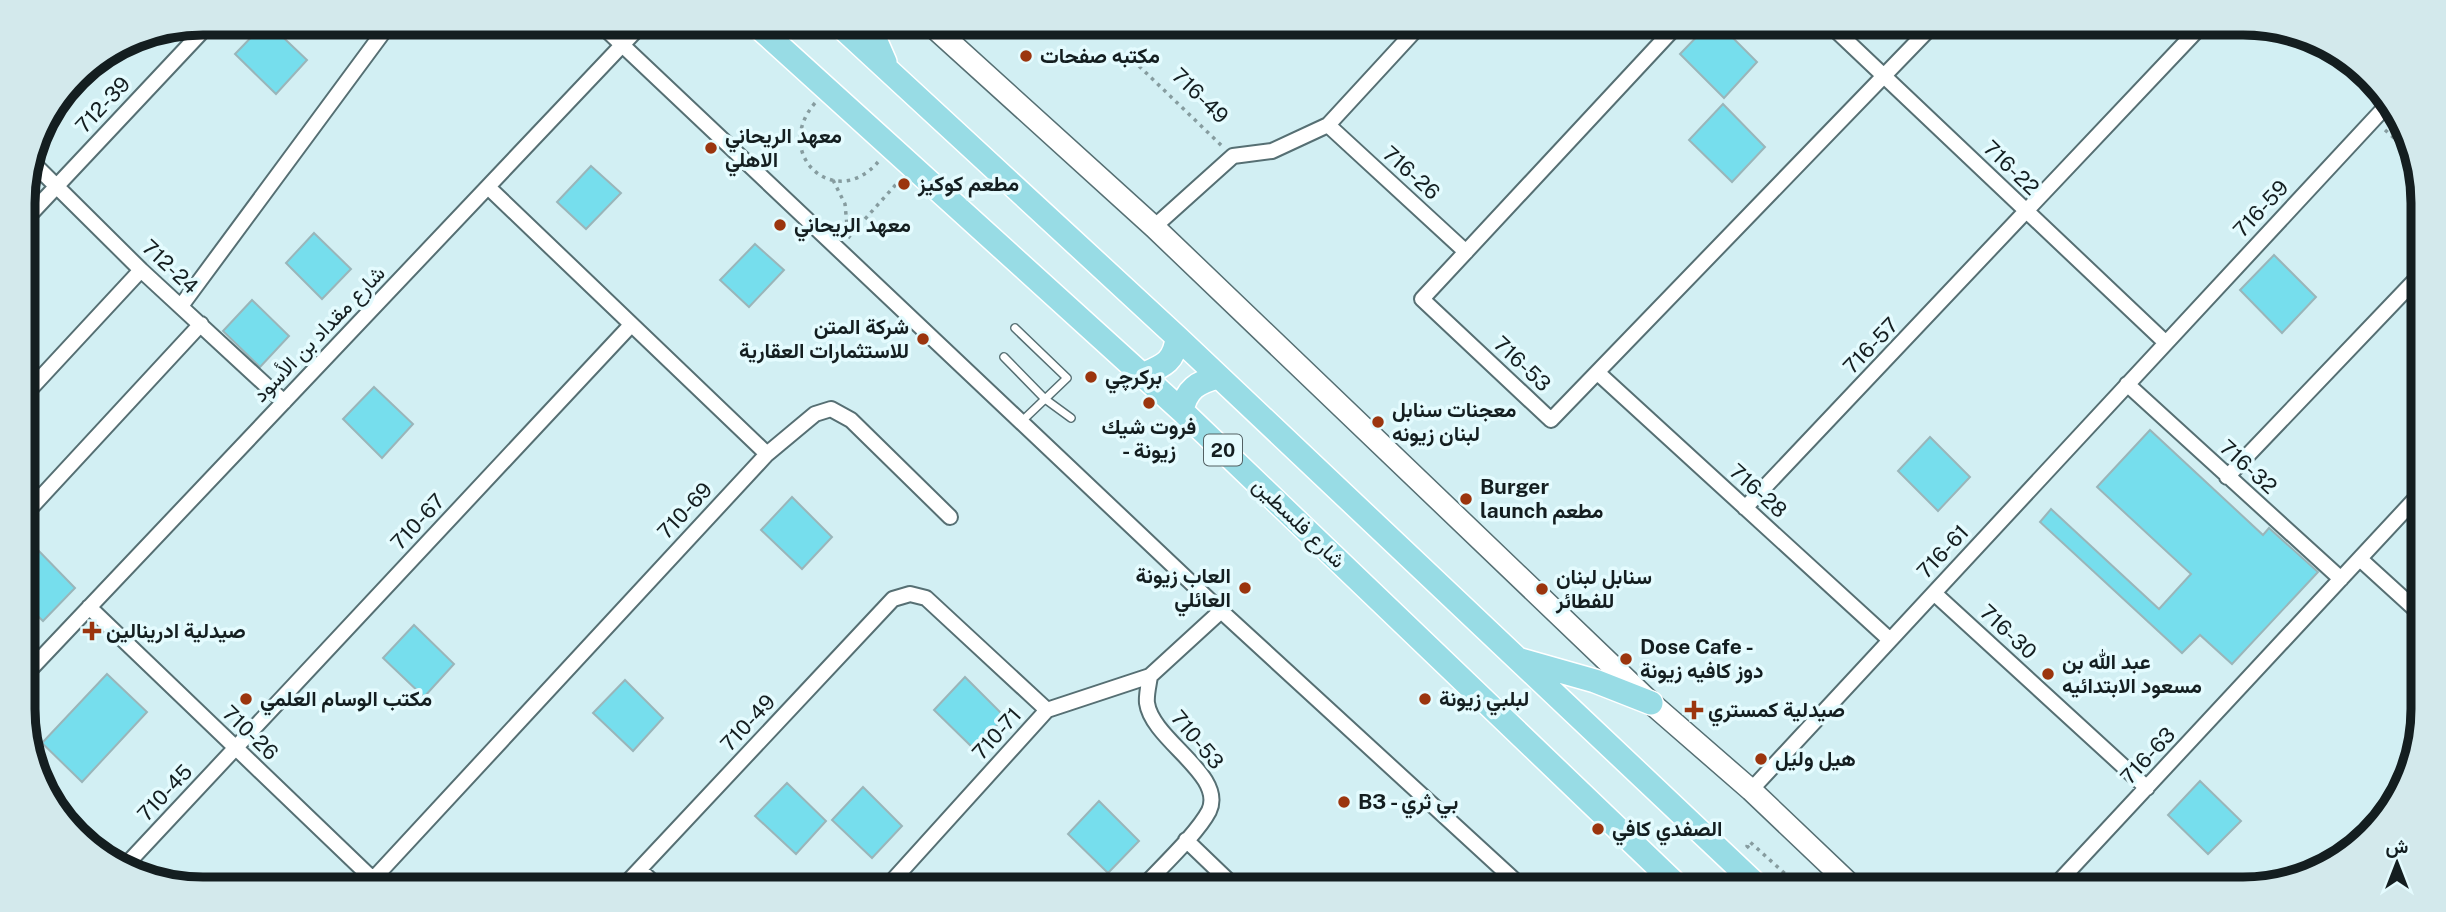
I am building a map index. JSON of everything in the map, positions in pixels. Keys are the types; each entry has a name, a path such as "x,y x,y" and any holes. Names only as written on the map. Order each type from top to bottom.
{"main road":[{"name":"شارع فلسطين","path":"767,35 1182,411 1668,877"},
{"name":"20","path":"850,35 1177,337 1518,659 1764,877"},
{"path":"872,35 889,71"},
{"path":"1142,375 1160,368 1169,360 1176,350 1177,337"},
{"path":"1182,411 1190,390 1204,381 1218,377"},
{"path":"1518,659 1595,681 1651,703"}],"street":[{"name":"712-39","path":"35,209 198,35"},
{"path":"181,306 381,35"},
{"path":"612,35 1221,611 1511,877"},
{"name":"شارع مقداد بن الأسود","path":"35,664 632,35"},
{"path":"942,35 1154,227 1651,703 1751,790 1842,877"},
{"path":"1154,227 1233,156 1272,151 1328,125 1411,35"},
{"name":"716-53","path":"1668,35 1422,299 1551,420 1925,35"},
{"name":"716-22","path":"1841,35 2166,343"},
{"path":"2027,212 2193,35"},
{"name":"716-59","path":"2166,343 2383,110"},
{"name":"716-26","path":"1328,125 1466,252"},
{"name":"712-24","path":"39,169 141,270 284,402"},
{"path":"488,187 767,454"},
{"name":"716-57","path":"1745,508 2027,212"},
{"path":"35,384 141,270"},
{"path":"2227,477 2411,284"},
{"path":"35,503 201,324"},
{"name":"710-67","path":"235,748 631,325"},
{"name":"716-61","path":"1751,790 2166,343"},
{"name":"716-28","path":"1598,373 1890,640"},
{"name":"716-32","path":"2127,384 2341,579"},
{"name":"710-69","path":"381,877 767,454 815,414 831,408 851,420 950,517"},
{"name":"716-63","path":"2063,877 2411,504"},
{"path":"2360,559 2411,605"},
{"name":"716-30","path":"1934,593 2147,788"},
{"name":"710-71","path":"896,877 1047,710 926,598 910,594"},
{"name":"710-49","path":"633,877 893,599 910,594"},
{"name":"710-26","path":"89,607 364,877"},
{"path":"1047,710 1150,676 1221,611"},
{"name":"710-53","path":"1150,676 1147,703 1153,721 1209,784 1212,799 1208,811 1186,841 1152,877"},
{"name":"710-45","path":"130,860 235,748"},
{"path":"1186,841 1224,877"},
{"path":"640,870 647,877"}],"lane":[{"path":"1015,328 1067,378 1021,422"},
{"path":"1004,357 1045,399 1071,418"}],"path":[{"name":"716-49","path":"1139,66 1233,156"},
{"path":"826,89 804,118 800,144 813,171 833,180 850,180 869,173 890,147"},
{"path":"2373,120 2399,142"},
{"path":"833,180 845,204 848,238 912,166"},
{"path":"1764,863 1747,846 1750,842 1789,877"}],"building":[{"path":"253,35 281,35 307,60 276,94 235,54"},
{"path":"1698,35 1730,35 1757,62 1724,98 1680,54"},
{"path":"101,70 102,71 62,113 84,84"},
{"path":"1723,104 1765,147 1732,182 1689,140"},
{"path":"591,166 621,193 586,229 557,202"},
{"path":"314,233 351,269 322,299 286,263"},
{"path":"755,244 784,270 749,307 720,280"},
{"path":"2274,255 2316,297 2282,333 2240,290"},
{"path":"252,300 289,336 260,367 223,331"},
{"path":"374,387 413,424 382,458 343,419"},
{"path":"2150,430 2263,535 2269,528 2318,572 2232,664 2200,635 2182,653 2040,522 2051,509 2159,609 2191,574 2097,487"},
{"path":"1930,437 1970,477 1938,511 1898,471"},
{"path":"792,497 832,537 802,569 761,530"},
{"path":"35,547 75,588 43,621 35,613"},
{"path":"414,625 454,664 424,697 383,658"},
{"path":"107,674 147,712 82,782 42,743"},
{"path":"965,677 1005,717 974,749 934,710"},
{"path":"625,680 663,718 633,751 593,713"},
{"path":"2200,781 2241,821 2208,854 2168,815"},
{"path":"787,783 826,821 796,854 755,816"},
{"path":"863,787 902,826 872,858 832,820"},
{"path":"1099,801 1139,841 1108,873 1068,834"}],"place":[{"name":"مكتبه صفحات","path":"1026,56"},
{"name":"معهد الريحاني الاهلي","path":"711,148"},
{"name":"مطعم كوكيز","path":"904,184"},
{"name":"معهد الريحاني","path":"780,225"},
{"name":"شركة المتن للاستثمارات العقارية","path":"923,339"},
{"name":"بركرچي","path":"1091,377"},
{"name":"فروت شيك - زيونة","path":"1149,403"},
{"name":"معجنات سنابل لبنان زيونه","path":"1378,422"},
{"name":"Burger launch مطعم","path":"1466,499"},
{"name":"العاب زيونة العائلي","path":"1245,588"},
{"name":"سنابل لبنان للفطائر","path":"1542,589"},
{"name":"صيدلية ادرينالين","path":"92,631"},
{"name":"Dose Cafe - دوز كافيه زيونة","path":"1626,659"},
{"name":"عبد الله بن مسعود الابتدائيه","path":"2048,674"},
{"name":"مكتب الوسام العلمي","path":"246,699"},
{"name":"لبلبي زيونة","path":"1425,699"},
{"name":"صيدلية كمستري","path":"1694,710"},
{"name":"هيل وليل","path":"1761,759"},
{"name":"B3 - بي ثري","path":"1344,802"},
{"name":"الصفدي كافي","path":"1598,829"}]}
